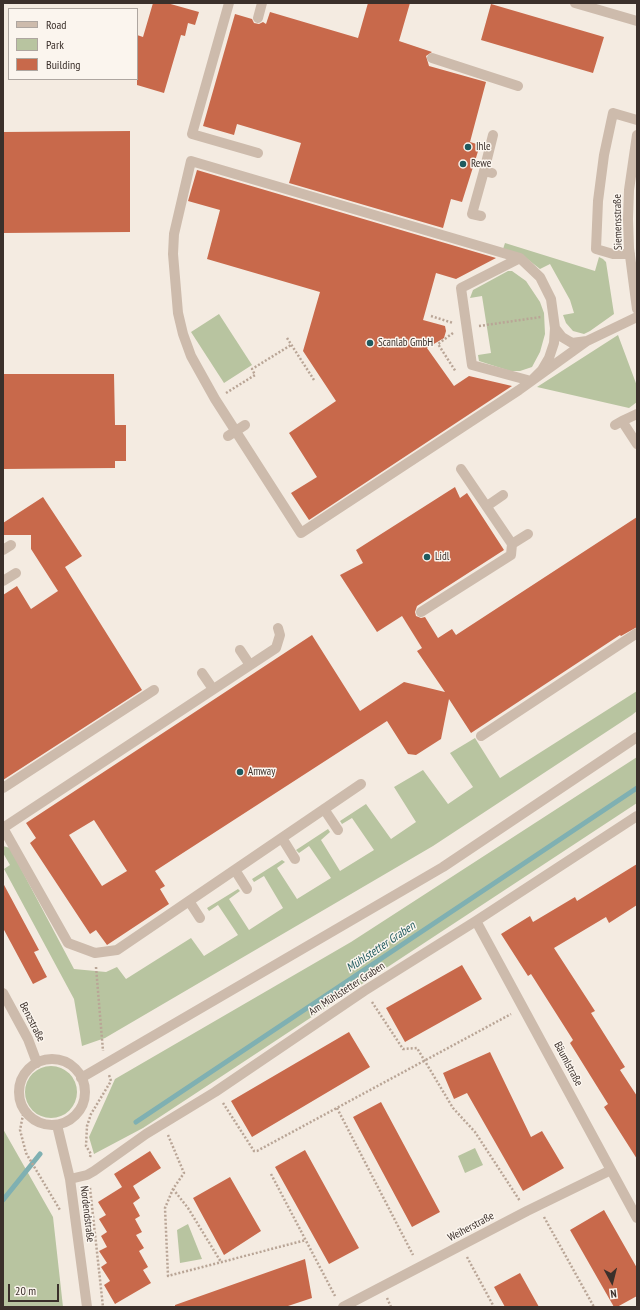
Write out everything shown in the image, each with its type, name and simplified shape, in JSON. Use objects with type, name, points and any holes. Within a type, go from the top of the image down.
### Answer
[{"type":"street","points":[[229,3],[192,134],[258,153]]},
{"type":"street","points":[[258,18],[262,3]]},
{"type":"street","points":[[575,3],[637,21]]},
{"type":"street","points":[[432,58],[518,86]]},
{"type":"street","points":[[632,250],[613,254],[596,249],[598,201],[604,155],[613,113],[637,120]]},
{"type":"street","points":[[481,216],[472,214],[488,172],[493,135]]},
{"type":"street","name":"Siemensstraße","points":[[637,135],[629,190],[637,309]]},
{"type":"street","points":[[531,381],[549,358],[554,343],[556,328],[551,299],[540,277],[520,258],[191,161],[174,234],[173,254],[175,293],[178,313],[187,346],[232,433],[302,533],[531,381],[587,341],[637,317]]},
{"type":"street","points":[[520,258],[461,288],[472,365],[531,381]]},
{"type":"street","points":[[556,328],[562,337],[572,343],[587,341]]},
{"type":"street","points":[[637,414],[618,423],[637,444]]},
{"type":"street","points":[[232,433],[245,425]]},
{"type":"street","points":[[421,612],[511,555],[512,544],[461,469]]},
{"type":"street","points":[[487,506],[503,496]]},
{"type":"street","points":[[512,544],[528,534]]},
{"type":"street","points":[[3,581],[16,573]]},
{"type":"street","points":[[278,628],[280,635],[276,648],[3,828],[68,944],[95,953],[117,950],[361,784]]},
{"type":"street","points":[[481,736],[637,633]]},
{"type":"street","points":[[240,650],[250,664]]},
{"type":"street","points":[[202,673],[213,689]]},
{"type":"street","points":[[3,788],[154,690]]},
{"type":"street","points":[[82,1078],[443,867],[637,737]]},
{"type":"street","points":[[324,809],[338,830]]},
{"type":"street","name":"Am Mühlstetter Graben","points":[[70,1179],[87,1175],[163,1124],[215,1092],[364,991],[476,921],[637,816]]},
{"type":"street","points":[[282,838],[295,859]]},
{"type":"street","points":[[235,870],[247,889]]},
{"type":"street","points":[[189,900],[200,918]]},
{"type":"street","name":"Bäumlstraße","points":[[476,921],[524,1007],[637,1218]]},
{"type":"street","name":"Benzstraße","points":[[3,993],[28,1039],[37,1063]]},
{"type":"street","points":[[50,1060],[62,1062],[70,1065],[82,1078],[84,1095],[79,1111],[66,1122],[57,1125],[42,1124],[32,1118],[24,1110],[19,1095],[21,1080],[25,1073],[37,1063],[50,1060]]},
{"type":"street","name":"Nordendstraße","points":[[57,1125],[70,1179],[87,1307]]},
{"type":"street","name":"Weiherstraße","points":[[340,1304],[419,1268],[527,1211],[612,1170]]},
{"type":"path","points":[[431,316],[452,323],[453,335],[438,344],[456,372]]},
{"type":"path","points":[[467,327],[554,316]]},
{"type":"path","points":[[287,338],[314,380]]},
{"type":"path","points":[[215,399],[255,374],[252,369],[291,345]]},
{"type":"path","points":[[95,953],[102,1049]]},
{"type":"path","points":[[364,991],[403,1049],[417,1048],[453,1108],[474,1132],[527,1211]]},
{"type":"path","points":[[215,1092],[254,1151],[257,1151],[524,1007]]},
{"type":"path","points":[[103,1307],[87,1175],[91,1154],[86,1146],[87,1126],[91,1114],[111,1081]]},
{"type":"path","points":[[337,1108],[419,1268]]},
{"type":"path","points":[[24,1110],[20,1130],[26,1153],[37,1169],[62,1215]]},
{"type":"path","points":[[163,1124],[184,1173],[173,1189],[165,1208],[168,1276],[306,1240]]},
{"type":"path","points":[[271,1174],[340,1304]]},
{"type":"path","points":[[173,1189],[188,1208],[221,1262]]},
{"type":"path","points":[[538,1206],[594,1307]]},
{"type":"path","points":[[461,1246],[494,1307]]},
{"type":"green space","points":[[505,243],[595,271],[599,257],[603,259],[606,262],[614,314],[584,334],[573,331],[566,323],[563,315],[574,313],[570,300],[550,264],[540,269],[526,258],[503,249]]},
{"type":"green space","points":[[508,271],[512,271],[526,281],[540,302],[544,313],[545,334],[540,352],[532,367],[520,371],[510,371],[479,361],[478,355],[491,353],[482,296],[470,298],[473,290]]},
{"type":"green space","points":[[219,314],[252,365],[224,383],[191,332]]},
{"type":"green space","points":[[618,335],[637,386],[637,402],[629,408],[537,387]]},
{"type":"green space","points":[[637,691],[637,711],[632,715],[433,846],[105,1038],[82,1046],[74,999],[4,869],[10,865],[3,853],[3,846],[10,848],[74,969],[106,972],[117,967],[126,979],[191,938],[204,956],[238,935],[218,905],[209,911],[207,908],[238,889],[240,891],[229,899],[249,930],[283,908],[264,876],[254,882],[252,879],[282,860],[285,862],[277,868],[297,899],[331,878],[309,846],[299,853],[296,850],[328,829],[330,832],[321,840],[340,871],[374,850],[352,818],[342,824],[340,821],[366,804],[391,839],[416,822],[394,787],[423,770],[448,804],[473,787],[450,753],[475,738],[500,778]]},
{"type":"green space","points":[[637,757],[637,803],[143,1128],[94,1154],[89,1137],[115,1079],[351,942]]},
{"type":"green space","points":[[51,1066],[65,1070],[73,1078],[77,1092],[73,1106],[65,1114],[51,1118],[37,1114],[29,1106],[25,1092],[29,1078],[37,1070]]},
{"type":"green space","points":[[3,1129],[53,1217],[63,1307],[3,1307]]},
{"type":"green space","points":[[475,1148],[483,1165],[465,1173],[458,1156]]},
{"type":"green space","points":[[188,1224],[202,1259],[180,1263],[177,1230]]},
{"type":"building","points":[[153,3],[167,3],[199,12],[195,25],[188,23],[185,36],[181,35],[164,93],[137,85],[138,35],[143,37]]},
{"type":"building","points":[[368,3],[410,3],[399,41],[432,52],[426,56],[429,66],[486,82],[470,142],[480,145],[462,202],[451,199],[443,228],[289,183],[301,143],[237,124],[234,135],[203,126],[235,14],[252,19],[254,23],[259,24],[263,22],[266,24],[270,12],[358,38]]},
{"type":"building","points":[[491,4],[604,37],[593,73],[481,40]]},
{"type":"building","points":[[130,131],[130,232],[3,233],[3,132]]},
{"type":"building","name":"Scanlab GmbH","points":[[197,170],[496,258],[456,279],[436,273],[423,320],[445,326],[446,331],[444,338],[427,348],[454,386],[469,376],[512,386],[309,520],[291,493],[317,477],[289,433],[336,401],[303,351],[320,292],[207,259],[220,210],[188,201]]},
{"type":"building","points":[[3,374],[114,374],[115,425],[126,425],[126,461],[115,461],[115,468],[3,469]]},
{"type":"building","points":[[455,487],[460,498],[467,493],[504,550],[417,606],[415,612],[416,616],[421,618],[425,617],[438,638],[452,629],[456,635],[637,517],[637,627],[621,636],[620,635],[471,733],[449,699],[441,739],[416,755],[408,754],[387,721],[155,871],[165,886],[160,889],[169,904],[107,945],[96,930],[90,934],[30,843],[36,838],[26,823],[312,635],[360,711],[404,682],[445,692],[417,651],[422,648],[402,616],[377,632],[340,575],[363,563],[356,550]],"holes":[[[94,820],[127,871],[102,886],[69,835]]]},
{"type":"building","points":[[43,497],[82,556],[65,567],[142,690],[3,780],[3,595],[17,586],[31,609],[58,591],[31,549],[31,535],[3,535],[3,523]]},
{"type":"building","points":[[637,864],[637,905],[609,923],[606,917],[554,948],[595,1011],[591,1013],[625,1067],[620,1070],[637,1096],[637,1159],[604,1107],[608,1104],[570,1043],[573,1040],[531,974],[528,976],[501,934],[530,916],[533,922],[575,897],[577,901]]},
{"type":"building","points":[[3,883],[39,950],[34,952],[47,977],[33,984],[3,928]]},
{"type":"building","points":[[462,965],[482,999],[405,1042],[386,1008]]},
{"type":"building","points":[[349,1032],[370,1067],[252,1137],[231,1101]]},
{"type":"building","points":[[490,1052],[531,1137],[542,1131],[564,1168],[523,1191],[467,1093],[454,1099],[443,1073]]},
{"type":"building","points":[[381,1102],[440,1212],[412,1227],[353,1117]]},
{"type":"building","points":[[305,1150],[359,1248],[329,1264],[275,1167]]},
{"type":"building","points":[[150,1151],[161,1168],[133,1186],[140,1198],[133,1203],[140,1216],[135,1219],[142,1232],[136,1235],[144,1248],[139,1251],[148,1267],[143,1270],[151,1283],[115,1304],[104,1285],[110,1281],[101,1267],[107,1263],[99,1251],[107,1247],[101,1236],[107,1232],[99,1219],[106,1215],[98,1202],[122,1187],[114,1174]]},
{"type":"building","points":[[230,1177],[261,1231],[224,1255],[193,1198]]},
{"type":"building","points":[[604,1210],[637,1268],[637,1296],[617,1307],[614,1307],[570,1230]]},
{"type":"building","points":[[305,1259],[312,1298],[285,1307],[175,1307],[175,1305]]},
{"type":"building","points":[[520,1273],[539,1307],[505,1307],[494,1287]]},
{"type":"waterway","name":"Mühlstetter Graben","points":[[136,1122],[637,788]]},
{"type":"waterway","name":"Mühlstetter Graben","points":[[3,1200],[40,1154]]},
{"type":"place","name":"Ihle","points":[[468,147]]},
{"type":"place","name":"Rewe","points":[[463,164]]},
{"type":"place","name":"Scanlab GmbH","points":[[370,343]]},
{"type":"place","name":"Lidl","points":[[427,557]]},
{"type":"place","name":"Amway","points":[[240,772]]}]
